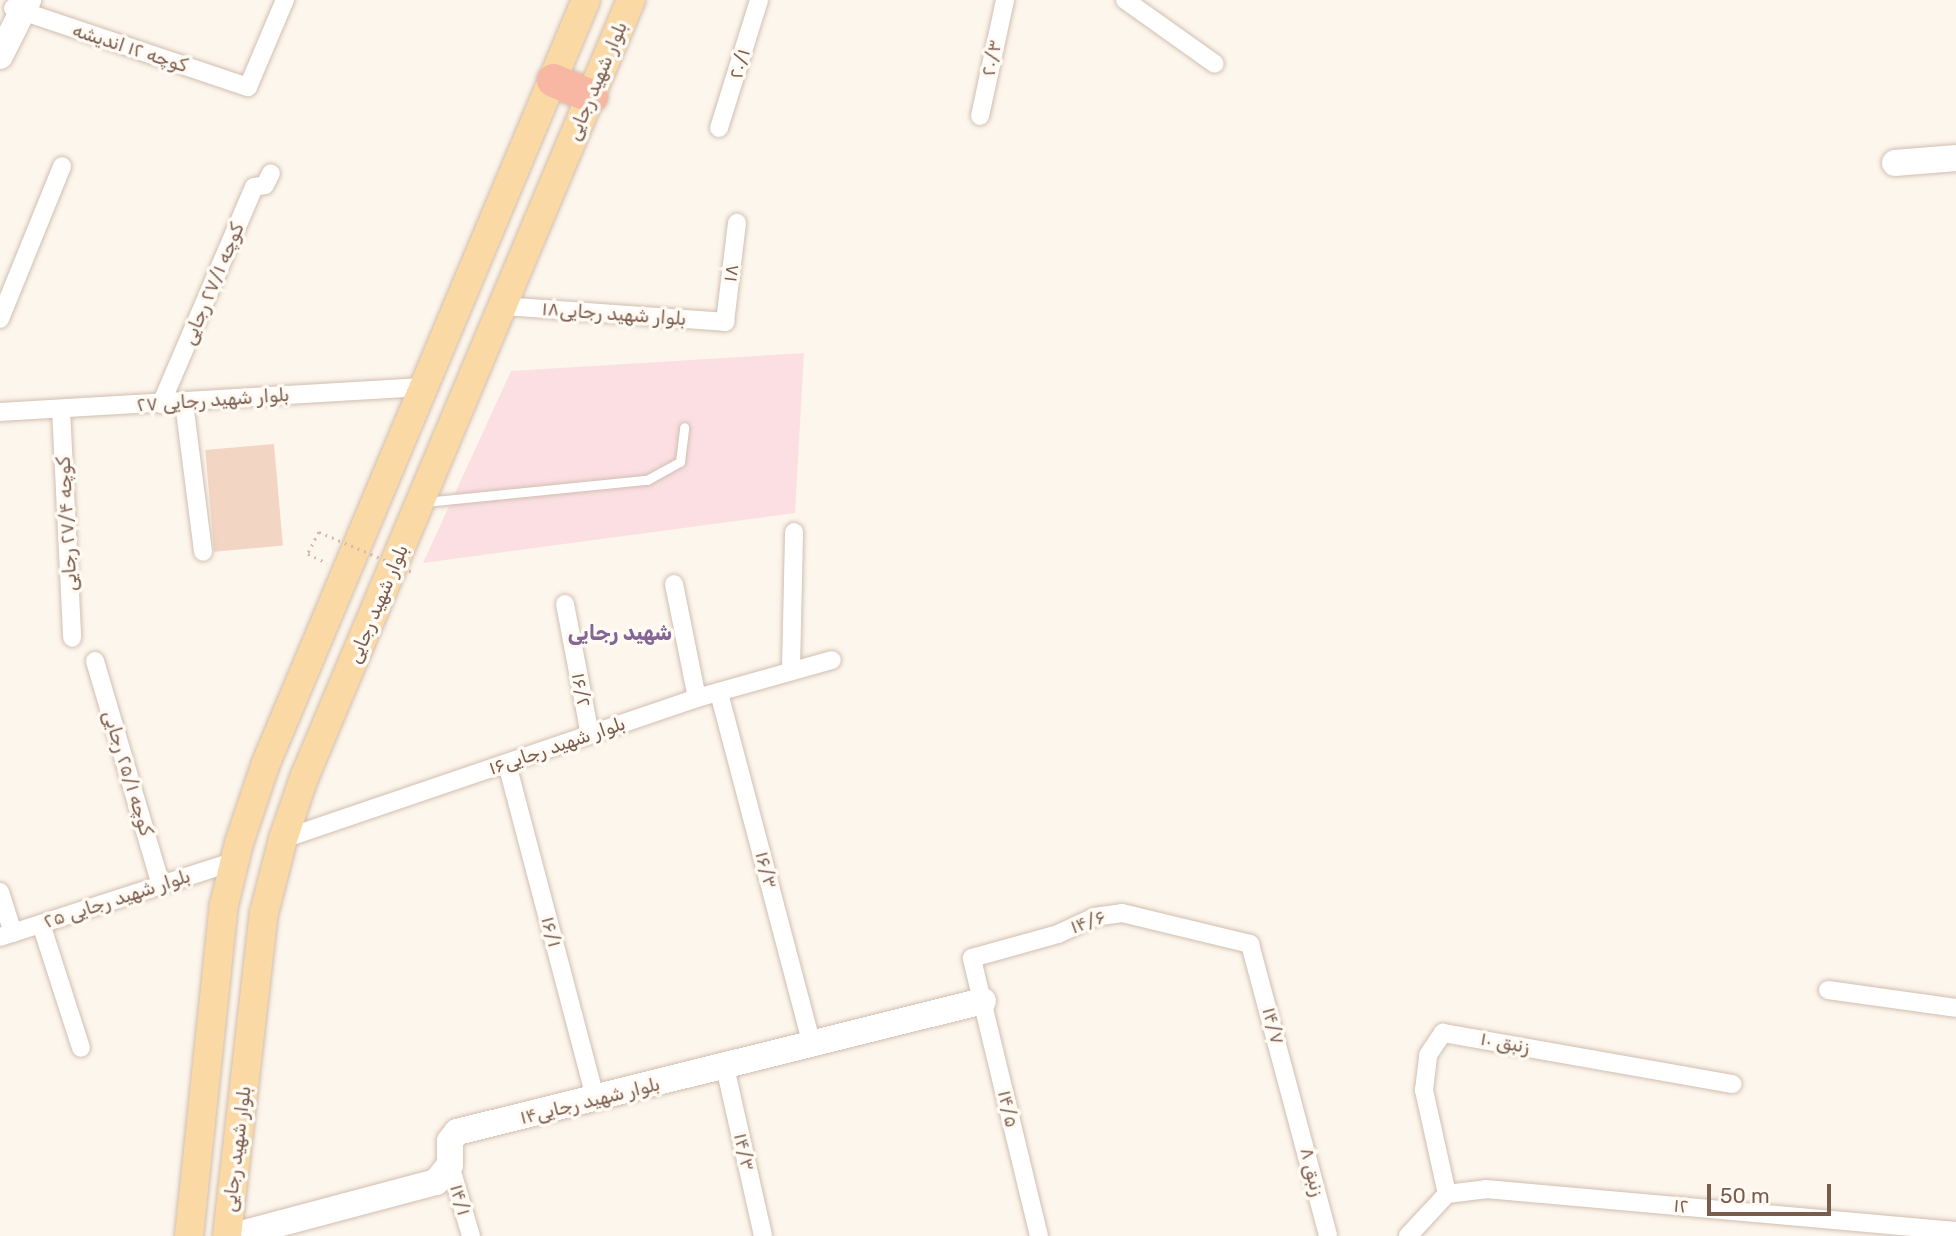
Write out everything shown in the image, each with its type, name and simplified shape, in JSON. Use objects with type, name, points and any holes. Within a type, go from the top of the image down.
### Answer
[{"type":"highway","points":[[553,80],[591,96]]},
{"type":"main road","name":"بلوار شهید رجایی","points":[[189,1236],[224,905],[266,763],[426,387],[586,0]]},
{"type":"main road","name":"بلوار شهید رجایی","points":[[227,1236],[264,913],[283,839],[631,0]]},
{"type":"street","name":"کوچه ۱۲ اندیشه","points":[[16,8],[248,87],[285,0]]},
{"type":"street","name":"۲۰/۱","points":[[719,128],[759,0]]},
{"type":"street","name":"۲۰/۳","points":[[979,116],[1005,0]]},
{"type":"street","points":[[1125,0],[1215,64]]},
{"type":"street","points":[[0,56],[16,8]]},
{"type":"street","points":[[1895,163],[1956,158]]},
{"type":"street","points":[[0,319],[62,166]]},
{"type":"street","name":"کوچه ۲۷/۱ رجایی","points":[[161,404],[254,187],[265,185],[271,173]]},
{"type":"street","name":"۱۸","points":[[724,323],[737,223]]},
{"type":"street","name":"بلوار شهید رجایی۱۸","points":[[503,306],[724,323]]},
{"type":"street","name":"۲۷ بلوار شهید رجایی","points":[[0,412],[426,387]]},
{"type":"street","points":[[184,402],[203,552]]},
{"type":"street","name":"کوچه ۲۷/۴ رجایی","points":[[61,409],[72,638]]},
{"type":"street","points":[[790,668],[794,532]]},
{"type":"street","points":[[674,584],[697,698]]},
{"type":"street","name":"۱۶/۲","points":[[565,604],[590,735]]},
{"type":"street","name":"بلوار شهید رجایی۱۶","points":[[283,839],[697,698],[719,694],[790,668],[832,660]]},
{"type":"street","name":"کوچه ۲۵/۱ رجایی","points":[[95,662],[161,885]]},
{"type":"street","name":"۱۶/۳","points":[[719,694],[812,1046]]},
{"type":"street","name":"۱۶/۱","points":[[507,764],[596,1101]]},
{"type":"street","name":"۲۵ بلوار شهید رجایی","points":[[6,935],[235,861]]},
{"type":"street","points":[[0,892],[6,935]]},
{"type":"street","name":"۱۴/۶","points":[[983,1001],[971,964],[976,954],[1058,934],[1109,913],[1196,928],[1250,944]]},
{"type":"street","points":[[41,923],[81,1048]]},
{"type":"street","name":"۱۴/۷","points":[[1250,944],[1296,1108]]},
{"type":"street","points":[[1828,990],[1956,1008]]},
{"type":"street","name":"بلوار شهید رجایی۱۴","points":[[450,1165],[450,1141],[457,1132],[596,1101],[983,1001]]},
{"type":"street","name":"۱۴/۵","points":[[983,1001],[1039,1236]]},
{"type":"street","name":"زنبق ۱۰","points":[[1447,1194],[1424,1090],[1428,1055],[1443,1033],[1734,1084]]},
{"type":"street","name":"۱۴/۳","points":[[725,1067],[763,1236]]},
{"type":"street","name":"زنبق ۸","points":[[1296,1108],[1328,1236]]},
{"type":"street","points":[[233,1236],[429,1184],[450,1165]]},
{"type":"street","name":"۱۴/۱","points":[[450,1165],[471,1236]]},
{"type":"street","name":"۱۲","points":[[1447,1194],[1486,1188],[1956,1231]]},
{"type":"street","points":[[1408,1236],[1447,1194]]},
{"type":"lane","points":[[421,502],[647,480],[680,462],[684,427]]},
{"type":"path","points":[[308,554],[319,532],[413,572]]},
{"type":"shaded area","points":[[804,353],[795,513],[423,563],[511,371]]},
{"type":"building","points":[[274,444],[283,546],[214,552],[205,450]]},
{"type":"district","name":"شهید رجایی","points":[[620,633]]}]
